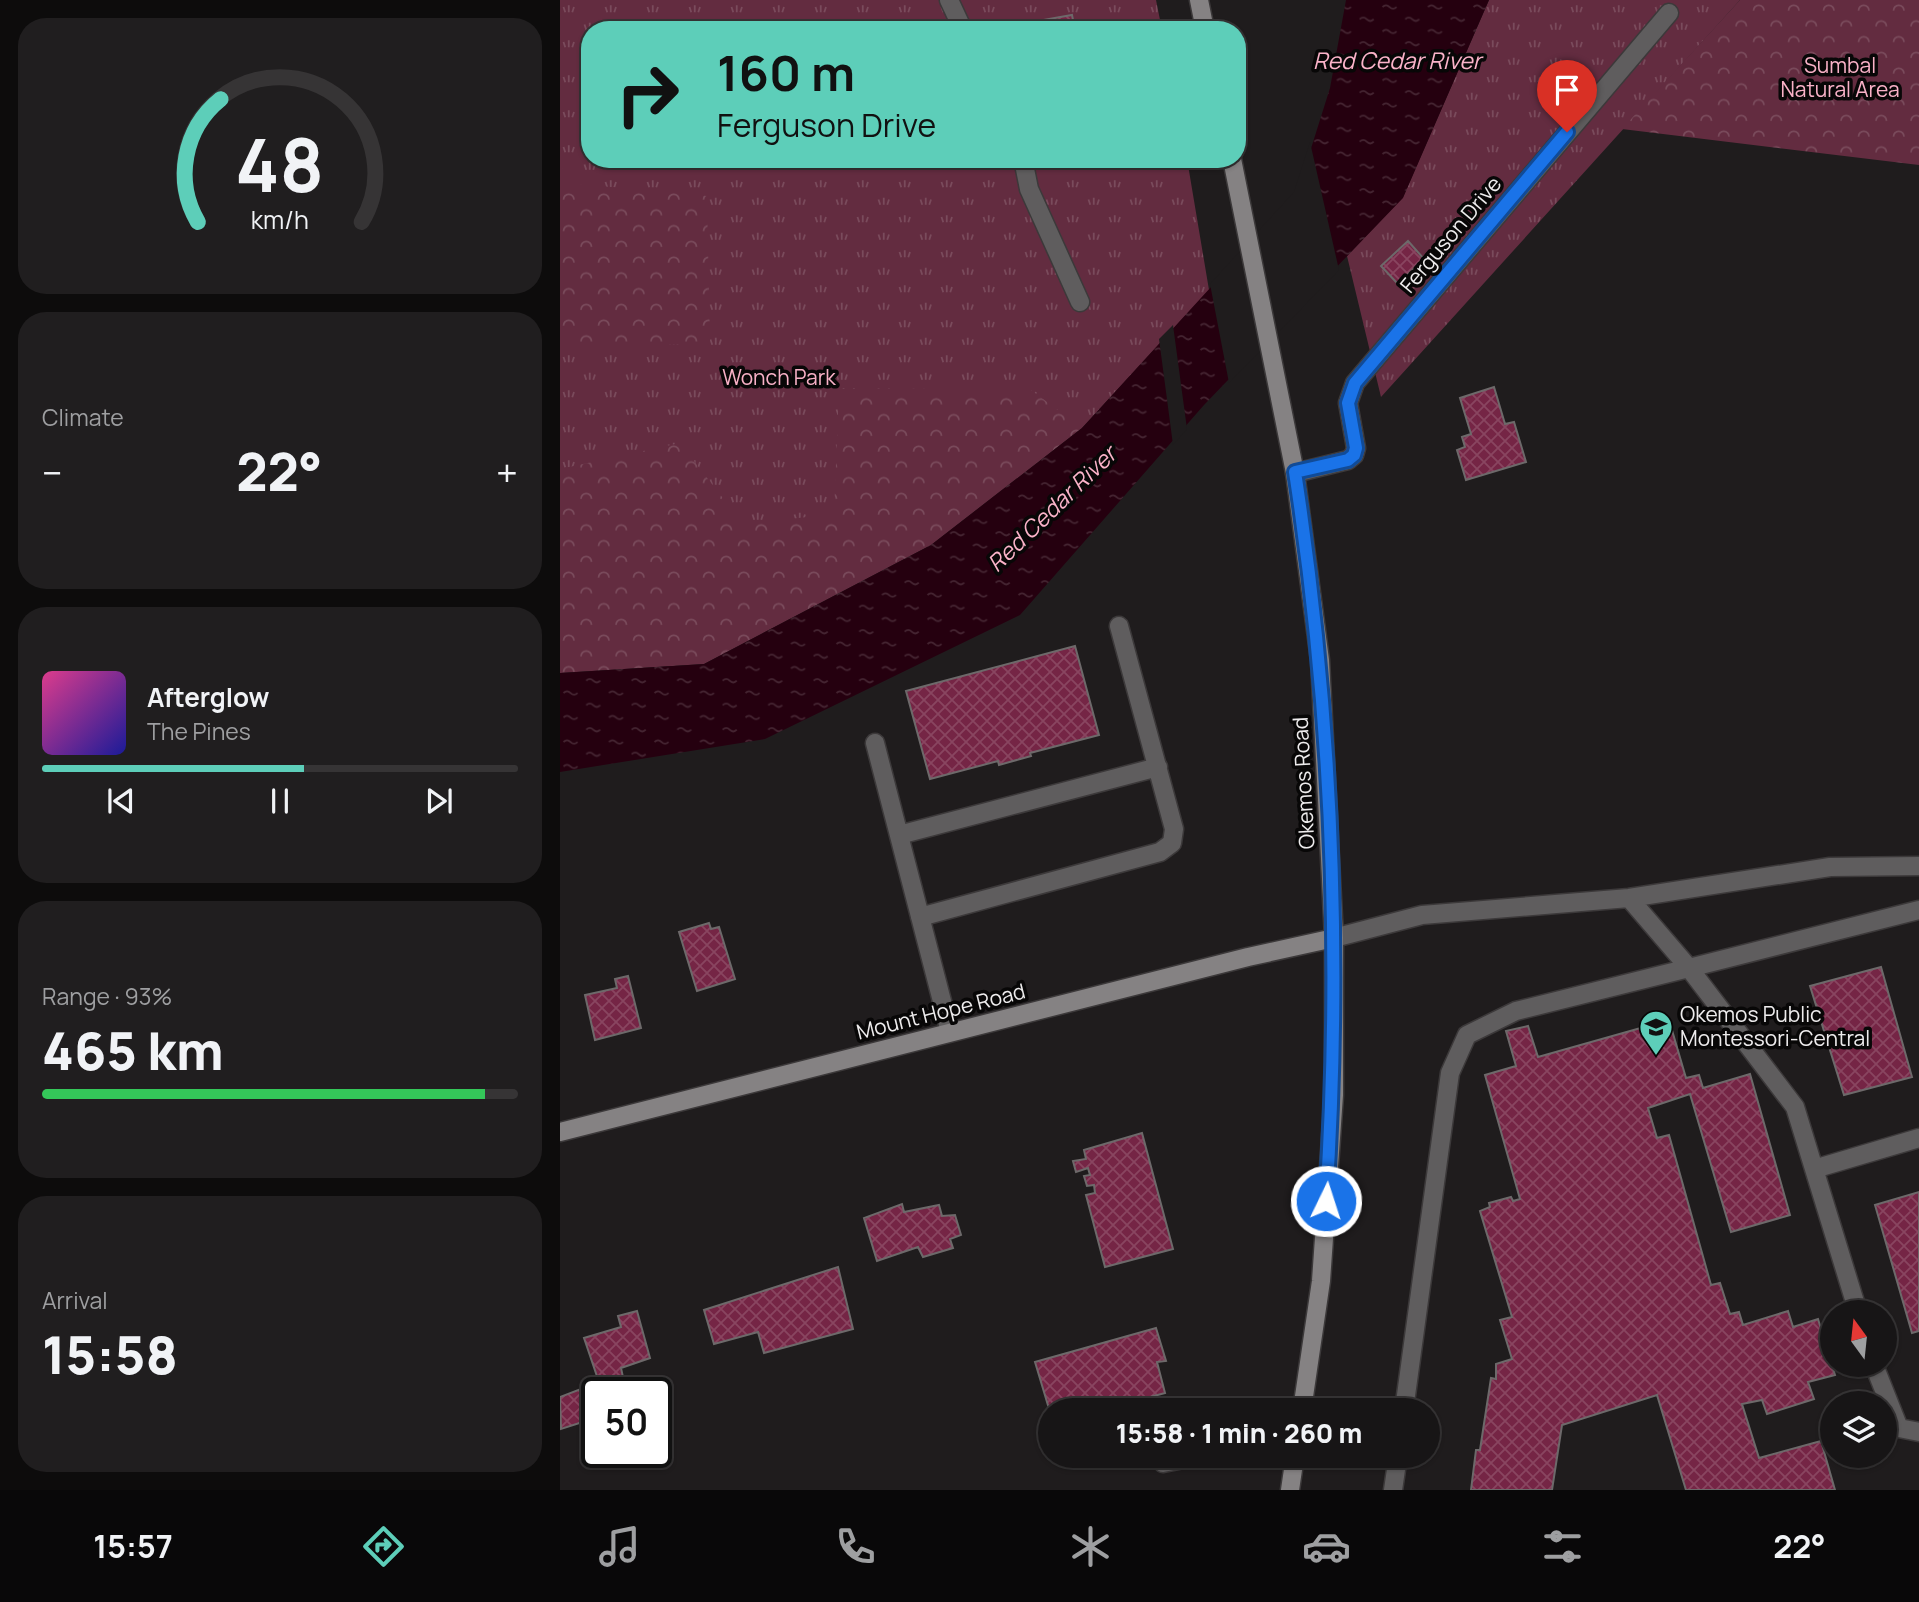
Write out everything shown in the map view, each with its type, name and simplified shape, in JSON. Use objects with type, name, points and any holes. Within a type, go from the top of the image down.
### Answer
[{"type":"main road","points":[[1199,0],[1203,21]]},
{"type":"main road","name":"Okemos Road","points":[[1233,168],[1295,472],[1320,660],[1335,938],[1334,1095],[1321,1281],[1304,1398]]},
{"type":"main road","name":"Mount Hope Road","points":[[560,1132],[950,1032],[1335,938]]},
{"type":"main road","points":[[1290,1490],[1293,1468]]},
{"type":"lane","points":[[950,0],[959,21]]},
{"type":"lane","name":"Ferguson Drive","points":[[1295,472],[1348,460],[1354,455],[1356,448],[1348,403],[1355,383],[1669,13]]},
{"type":"lane","points":[[1025,168],[1032,197],[1080,302]]},
{"type":"lane","points":[[920,917],[1167,849],[1174,836],[1174,829],[1119,626]]},
{"type":"lane","points":[[875,743],[950,1032]]},
{"type":"lane","points":[[899,835],[1158,767]]},
{"type":"lane","points":[[1335,938],[1422,915],[1629,898],[1830,867],[1919,866]]},
{"type":"lane","points":[[1629,898],[1689,968],[1794,1107],[1854,1300]]},
{"type":"lane","points":[[1406,1398],[1450,1073],[1467,1035],[1516,1011],[1919,910]]},
{"type":"lane","points":[[1814,1169],[1919,1138]]},
{"type":"lane","points":[[1879,1377],[1899,1428],[1919,1432]]},
{"type":"lane","points":[[1393,1490],[1396,1468]]},
{"type":"green space","name":"Wonch Park","points":[[560,0],[1156,0],[1160,21],[581,21],[581,168],[1189,168],[1209,290],[1082,428],[560,673]]},
{"type":"green space","points":[[1489,0],[1740,0],[1381,397],[1347,256],[1403,197]]},
{"type":"green space","name":"Sumbal Natural Area","points":[[1740,0],[1919,0],[1919,165],[1622,129]]},
{"type":"green space","points":[[560,166],[579,184],[707,196],[710,344],[560,347]]},
{"type":"green space","points":[[839,388],[1031,390],[1082,428],[931,545],[704,664],[560,673],[560,469],[680,443],[743,524],[834,514]]},
{"type":"water","name":"Red Cedar River","points":[[1346,0],[1489,0],[1403,198],[1204,405],[1020,615],[765,739],[560,772],[560,673],[704,664],[931,545],[1082,428],[1297,193],[1330,88]]},
{"type":"pier","points":[[1310,142],[1339,270],[1229,383],[1210,284],[1294,192]]},
{"type":"pier","points":[[1173,325],[1187,429],[1173,445],[1159,339]]},
{"type":"building","points":[[1072,15],[1073,21],[1043,21]]},
{"type":"building","points":[[1408,241],[1424,259],[1398,284],[1381,266]]},
{"type":"building","points":[[1494,387],[1505,424],[1514,422],[1526,462],[1466,480],[1457,450],[1465,447],[1462,437],[1471,434],[1460,398]]},
{"type":"building","points":[[1075,646],[1099,735],[1030,753],[1031,756],[999,765],[998,761],[930,779],[906,691]]},
{"type":"building","points":[[709,923],[711,929],[719,927],[735,979],[697,991],[679,932]]},
{"type":"building","points":[[1881,967],[1912,1077],[1844,1095],[1810,986]]},
{"type":"building","points":[[628,976],[641,1028],[595,1040],[585,995],[617,988],[615,979]]},
{"type":"building","points":[[1669,1020],[1686,1078],[1699,1075],[1703,1088],[1750,1074],[1790,1215],[1731,1232],[1690,1094],[1648,1108],[1657,1138],[1669,1135],[1711,1285],[1720,1283],[1730,1314],[1739,1312],[1743,1325],[1788,1311],[1793,1327],[1818,1319],[1820,1377],[1827,1377],[1808,1382],[1814,1399],[1767,1414],[1762,1400],[1742,1404],[1759,1458],[1820,1441],[1820,1468],[1829,1468],[1835,1490],[1686,1490],[1657,1395],[1562,1425],[1552,1490],[1471,1490],[1476,1450],[1480,1450],[1491,1378],[1496,1379],[1496,1364],[1512,1359],[1500,1320],[1512,1317],[1480,1211],[1490,1207],[1489,1203],[1511,1197],[1513,1201],[1520,1199],[1485,1075],[1516,1066],[1506,1031],[1528,1026],[1538,1057]]},
{"type":"building","points":[[1142,1133],[1173,1249],[1105,1267],[1086,1195],[1095,1193],[1094,1185],[1087,1186],[1084,1176],[1090,1175],[1088,1168],[1076,1172],[1073,1161],[1086,1159],[1084,1150]]},
{"type":"building","points":[[1919,1192],[1919,1331],[1912,1333],[1875,1205]]},
{"type":"building","points":[[902,1204],[904,1212],[939,1205],[942,1216],[955,1215],[961,1235],[950,1239],[953,1248],[923,1257],[918,1247],[877,1261],[864,1218]]},
{"type":"building","points":[[838,1267],[853,1329],[764,1353],[758,1332],[714,1344],[704,1310]]},
{"type":"building","points":[[637,1311],[650,1358],[621,1368],[623,1377],[597,1377],[584,1338],[621,1327],[618,1316]]},
{"type":"building","points":[[1156,1328],[1166,1361],[1157,1362],[1165,1393],[1146,1398],[1046,1398],[1035,1362]]},
{"type":"building","points":[[581,1389],[581,1423],[561,1429],[560,1397]]},
{"type":"place","name":"Okemos Public Montessori-Central","points":[[1656,1057]]},
{"type":"route","points":[[1326,1201],[1334,1095],[1335,938],[1320,660],[1295,472],[1352,458],[1356,448],[1348,403],[1355,383],[1567,132]]}]
